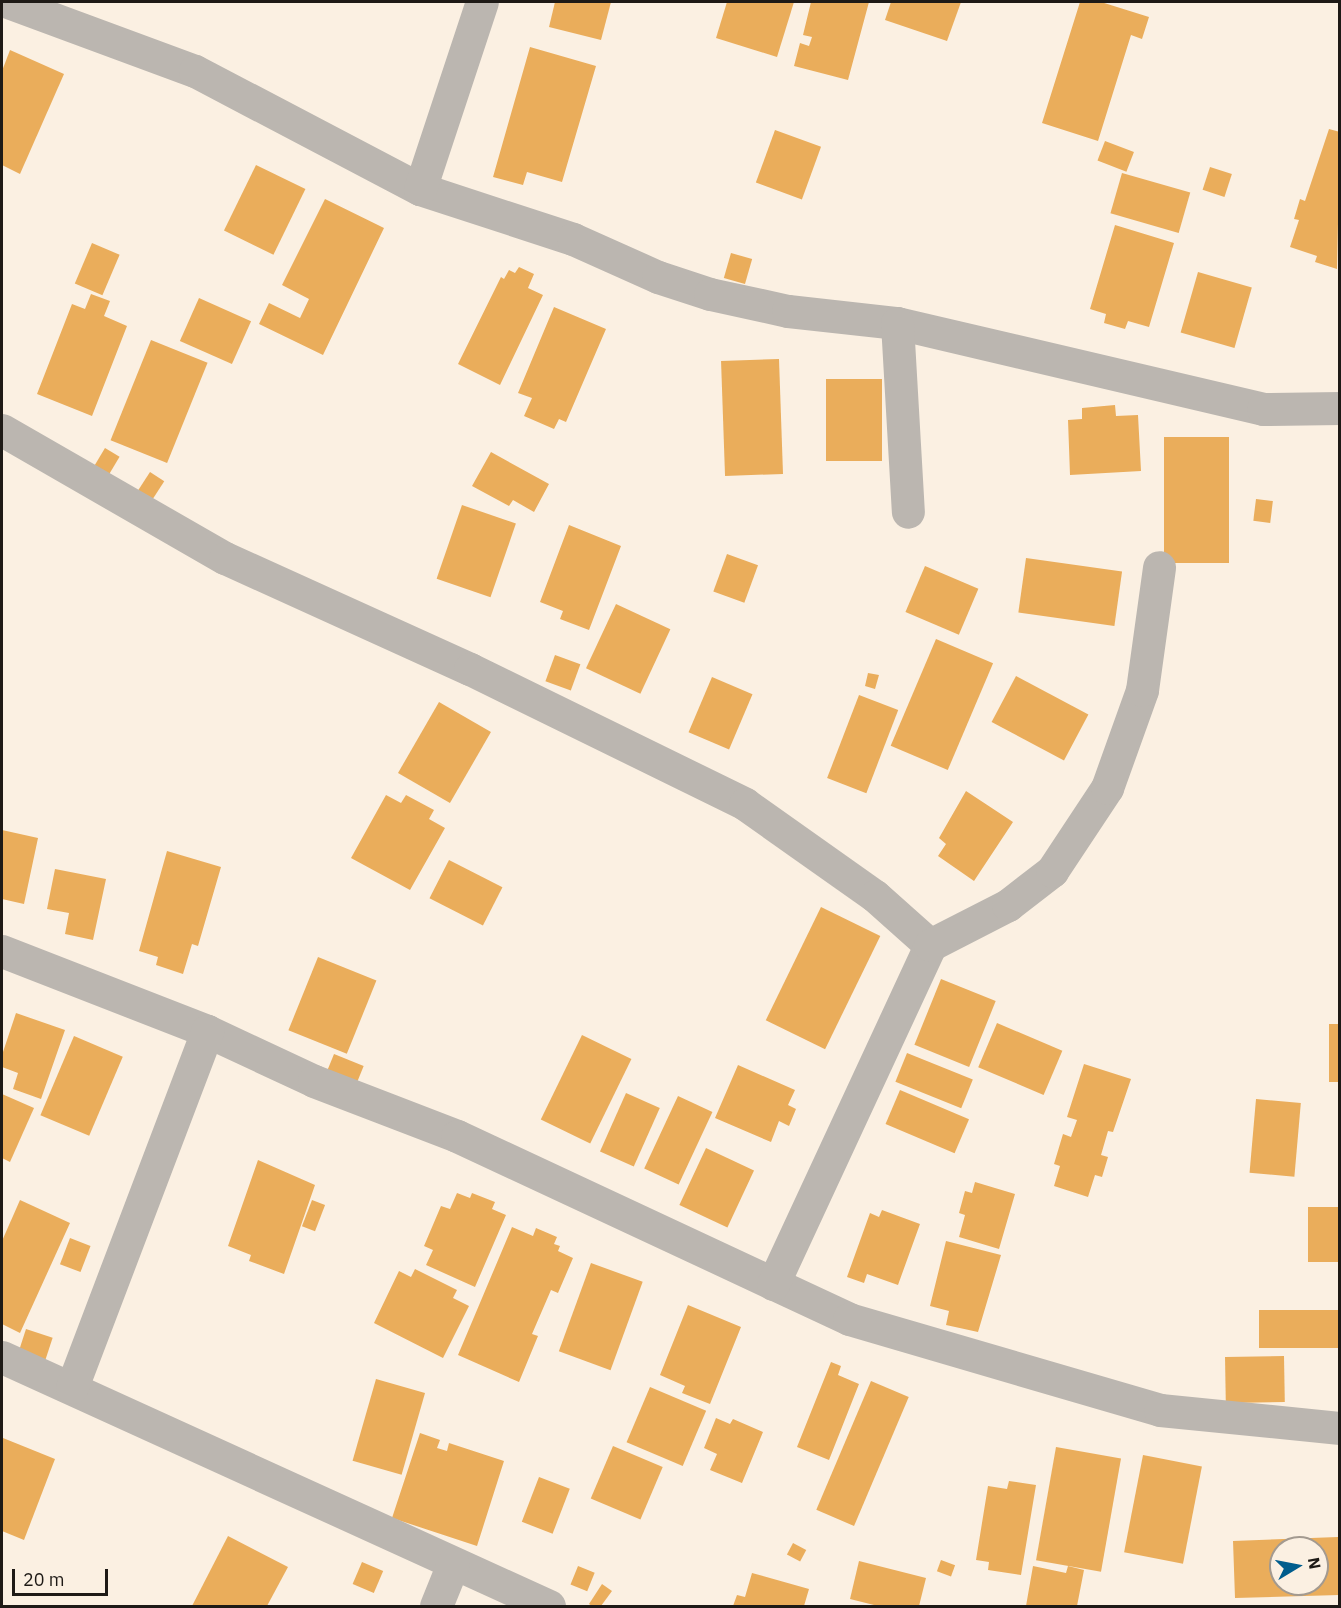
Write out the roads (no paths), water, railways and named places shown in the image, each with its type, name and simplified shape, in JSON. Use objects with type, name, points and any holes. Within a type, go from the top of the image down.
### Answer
[{"type":"street","points":[[8,2],[68,13],[195,71],[420,189],[573,239],[658,277],[710,294],[788,311],[897,323],[1263,409],[1340,408]]},
{"type":"street","points":[[420,189],[482,2]]},
{"type":"street","points":[[897,323],[908,512]]},
{"type":"street","points":[[2,430],[225,558],[470,669],[746,804],[875,896],[930,945]]},
{"type":"street","points":[[774,1284],[930,945],[1008,905],[1052,871],[1107,788],[1142,690],[1159,567]]},
{"type":"street","points":[[2,951],[207,1031],[314,1081],[457,1136],[849,1318],[1160,1410],[1340,1428]]},
{"type":"street","points":[[72,1387],[207,1031]]},
{"type":"street","points":[[2,1357],[549,1606]]},
{"type":"street","points":[[436,1606],[453,1564]]}]
